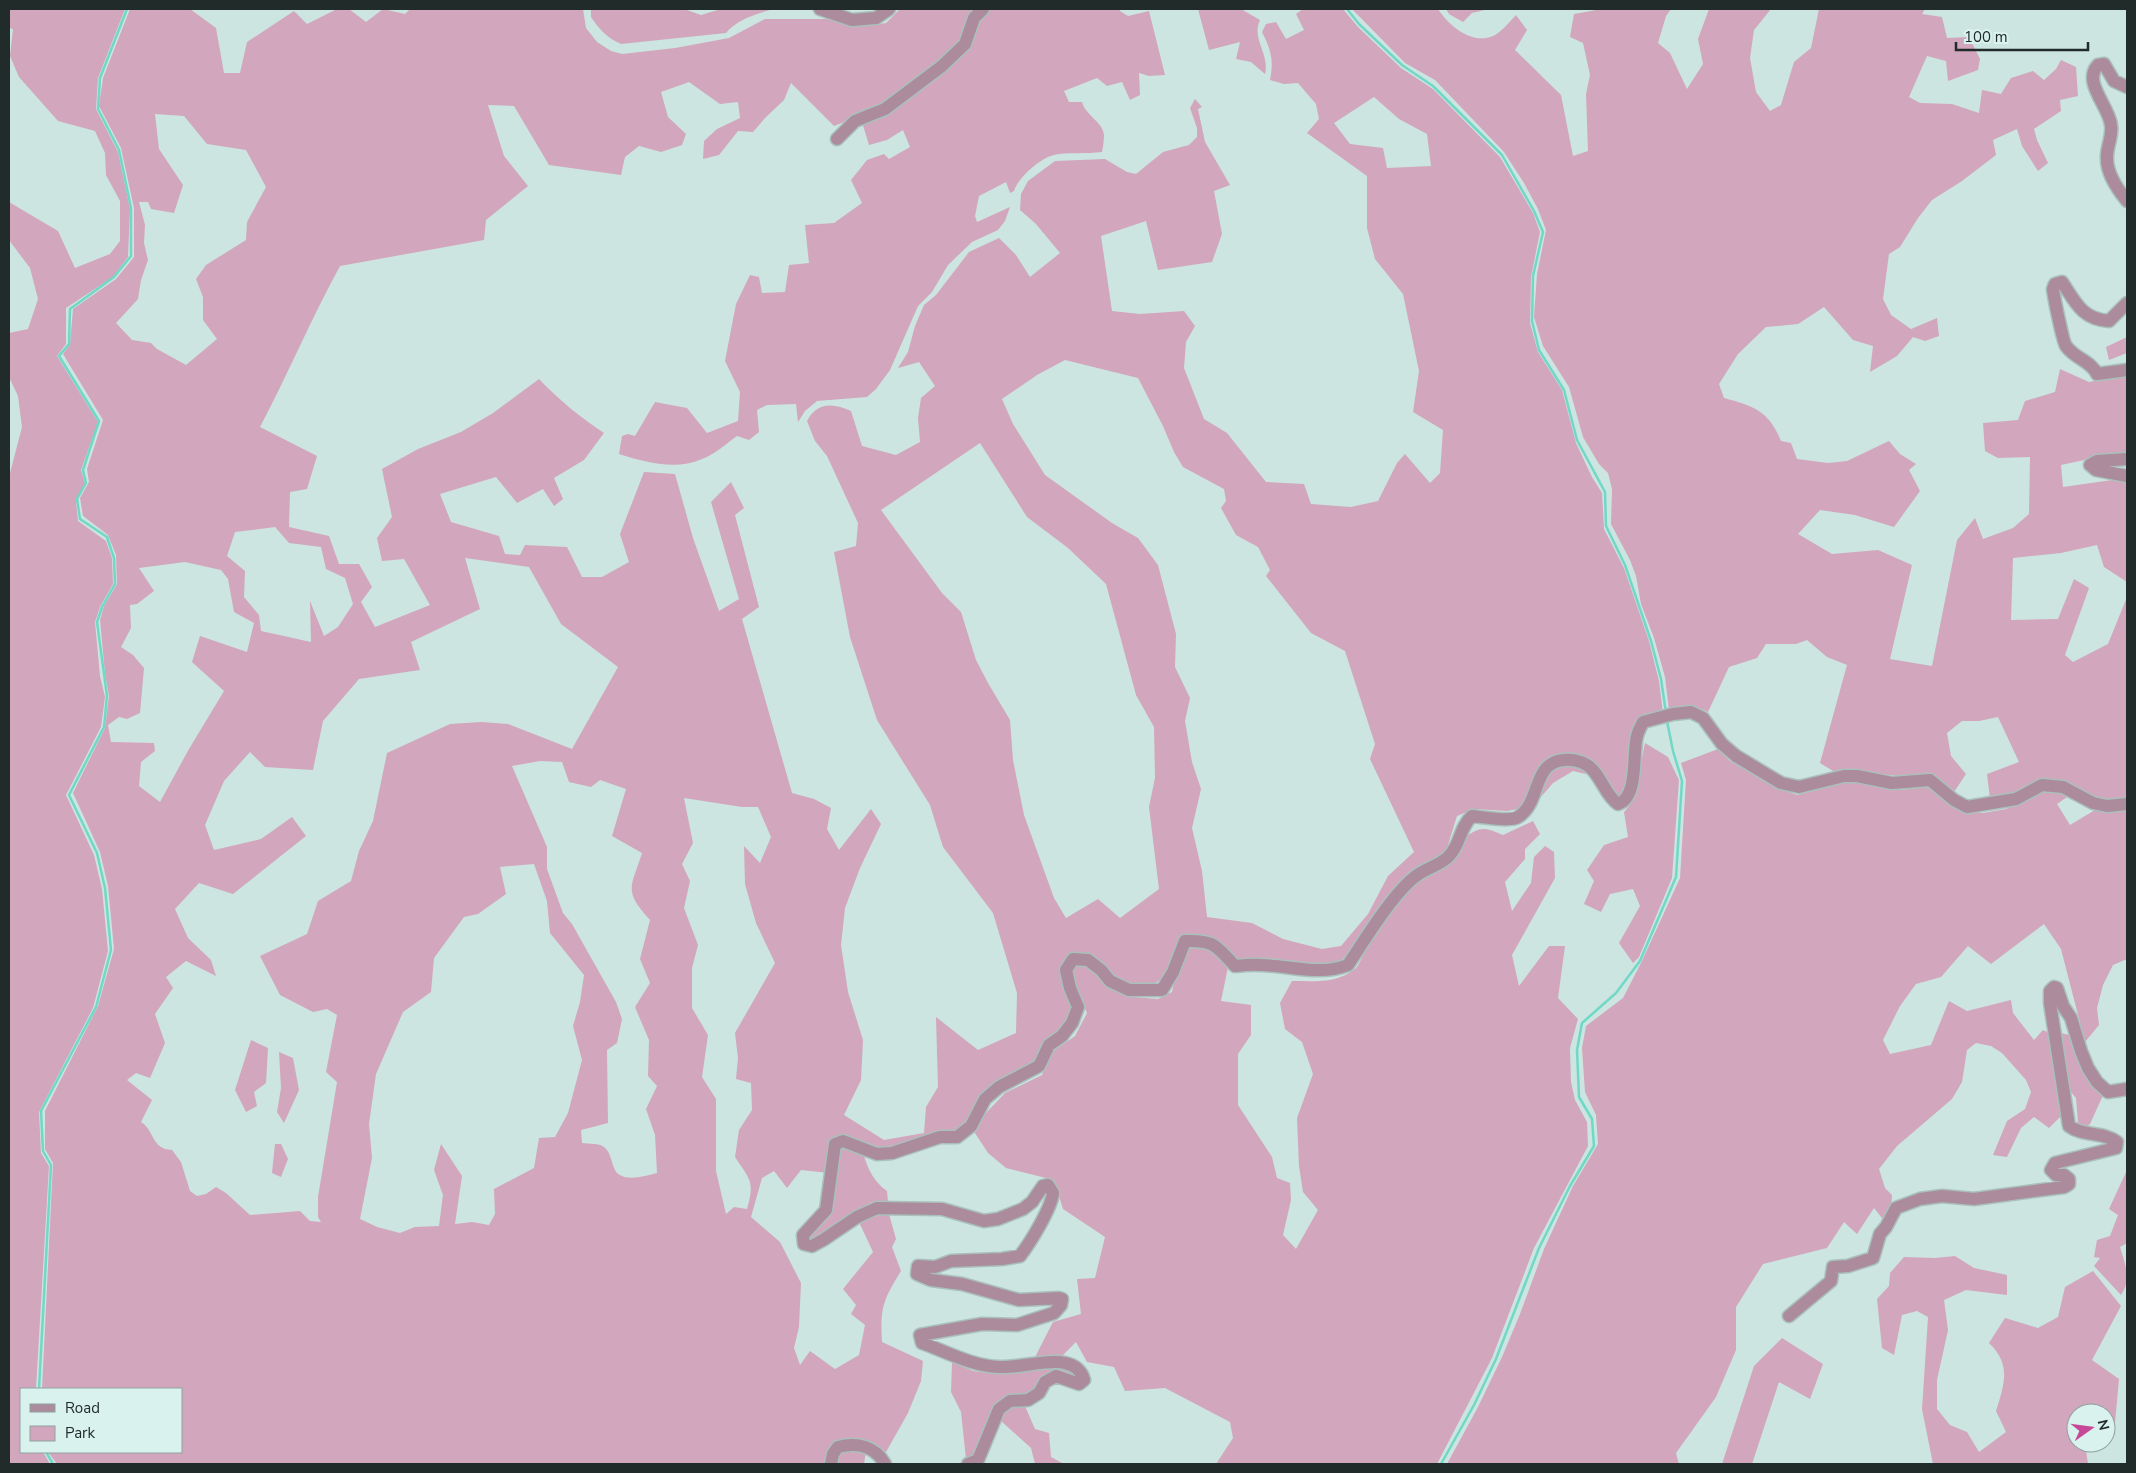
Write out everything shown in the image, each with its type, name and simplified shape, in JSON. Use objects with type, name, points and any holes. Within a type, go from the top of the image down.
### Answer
[{"type":"street","points":[[820,9],[852,20],[876,18],[889,9]]},
{"type":"street","points":[[837,139],[855,121],[885,109],[942,66],[965,44],[974,18],[983,9]]},
{"type":"street","points":[[2127,87],[2114,81],[2104,64],[2098,65],[2094,69],[2093,79],[2096,93],[2109,115],[2112,127],[2106,159],[2111,175],[2127,200]]},
{"type":"street","points":[[2127,303],[2110,321],[2098,320],[2087,314],[2073,302],[2062,282],[2055,284],[2053,289],[2064,345],[2075,356],[2093,366],[2098,374],[2127,370]]},
{"type":"street","points":[[2127,459],[2097,461],[2090,465],[2096,470],[2127,476]]},
{"type":"street","points":[[968,1464],[978,1460],[999,1408],[1010,1401],[1028,1400],[1040,1393],[1045,1382],[1056,1376],[1080,1384],[1084,1380],[1076,1367],[1064,1363],[1007,1367],[977,1364],[922,1343],[920,1335],[932,1332],[951,1331],[982,1324],[1017,1325],[1041,1319],[1054,1313],[1061,1305],[1062,1299],[1020,1300],[962,1284],[931,1280],[917,1274],[918,1266],[935,1267],[951,1261],[1002,1260],[1020,1256],[1049,1208],[1053,1193],[1048,1185],[1044,1186],[1032,1202],[1023,1209],[998,1219],[984,1221],[942,1209],[877,1208],[857,1217],[840,1230],[812,1246],[804,1244],[802,1235],[826,1210],[835,1144],[843,1141],[878,1154],[892,1152],[940,1138],[957,1137],[971,1126],[985,1099],[999,1087],[1039,1066],[1049,1045],[1062,1036],[1072,1023],[1078,1007],[1070,988],[1066,970],[1073,959],[1088,960],[1101,970],[1110,981],[1129,990],[1162,990],[1173,972],[1185,941],[1201,940],[1215,944],[1235,966],[1262,965],[1336,970],[1348,966],[1375,925],[1415,876],[1449,856],[1457,844],[1465,823],[1472,816],[1518,818],[1532,799],[1542,773],[1553,762],[1566,759],[1588,765],[1600,779],[1611,799],[1618,804],[1624,802],[1628,797],[1632,781],[1637,736],[1643,722],[1673,714],[1692,712],[1703,718],[1722,744],[1736,756],[1781,783],[1799,787],[1844,776],[1857,776],[1892,783],[1930,780],[1954,800],[1967,807],[2016,800],[2042,785],[2054,785],[2063,787],[2092,804],[2107,806],[2127,804]]},
{"type":"street","points":[[1789,1316],[1831,1281],[1833,1267],[1848,1266],[1873,1258],[1880,1234],[1896,1208],[1920,1198],[1942,1196],[1974,1199],[2064,1187],[2070,1184],[2069,1179],[2056,1175],[2051,1170],[2055,1163],[2116,1148],[2117,1142],[2111,1137],[2075,1130],[2069,1126],[2050,1002],[2050,991],[2054,987],[2058,988],[2063,1006],[2072,1018],[2081,1051],[2096,1082],[2108,1092],[2127,1088]]},
{"type":"street","points":[[831,1464],[833,1454],[838,1447],[850,1444],[872,1450],[881,1456],[885,1464]]},
{"type":"green space","points":[[9,9],[125,9],[98,78],[96,109],[118,152],[130,209],[128,257],[113,277],[66,308],[66,344],[57,356],[98,422],[81,470],[85,483],[76,501],[78,521],[106,541],[112,558],[113,584],[100,607],[95,622],[100,676],[105,697],[101,727],[66,795],[94,855],[102,889],[108,951],[93,1008],[39,1112],[41,1153],[49,1166],[36,1388],[20,1388],[20,1453],[44,1453],[50,1464],[9,1464],[9,477],[22,427],[18,396],[9,377],[9,333],[28,329],[38,299],[30,268],[9,240],[9,202],[58,231],[75,268],[110,254],[120,241],[120,201],[106,175],[105,153],[95,131],[58,121],[19,77],[10,56],[13,29],[9,28]]},
{"type":"green space","points":[[130,9],[190,9],[216,28],[224,73],[240,73],[247,42],[294,11],[307,24],[337,9],[349,9],[366,22],[383,9],[405,14],[410,9],[583,9],[586,28],[597,42],[611,51],[622,54],[675,48],[729,38],[765,19],[827,19],[866,26],[886,23],[900,9],[978,9],[961,41],[942,60],[880,107],[859,112],[847,121],[834,126],[791,83],[784,100],[753,132],[738,131],[719,155],[703,159],[704,141],[717,129],[740,118],[738,102],[720,104],[689,82],[661,92],[668,117],[686,134],[682,145],[661,152],[639,146],[625,157],[621,175],[549,165],[514,106],[488,105],[504,156],[528,186],[486,220],[484,240],[340,266],[260,427],[317,456],[307,489],[290,492],[289,527],[329,536],[339,564],[359,564],[372,587],[361,602],[375,627],[430,605],[404,559],[382,561],[377,538],[392,517],[382,469],[418,449],[461,432],[493,413],[539,379],[570,408],[604,433],[584,460],[554,478],[563,499],[554,506],[543,489],[517,503],[496,477],[440,494],[451,522],[499,536],[505,554],[520,555],[525,545],[567,547],[582,577],[602,577],[629,562],[620,534],[644,472],[675,474],[693,538],[719,611],[739,599],[711,502],[731,482],[744,508],[735,515],[759,607],[742,619],[792,793],[814,799],[831,808],[827,829],[839,850],[871,809],[881,824],[860,868],[845,908],[841,945],[848,992],[863,1040],[861,1080],[844,1115],[884,1140],[924,1133],[926,1107],[938,1087],[936,1017],[978,1050],[1016,1033],[1017,993],[993,913],[943,847],[930,805],[877,720],[850,637],[834,552],[856,546],[858,523],[827,456],[815,441],[807,421],[811,415],[821,407],[826,406],[851,411],[862,446],[896,455],[920,442],[918,418],[921,398],[935,386],[919,362],[898,368],[908,352],[915,326],[924,305],[936,295],[969,252],[999,238],[1016,255],[1030,277],[1060,253],[1036,224],[1020,210],[1021,194],[1028,181],[1055,161],[1105,159],[1127,172],[1136,174],[1163,152],[1189,145],[1197,137],[1197,128],[1190,108],[1195,99],[1202,107],[1198,109],[1205,142],[1230,185],[1214,191],[1222,234],[1212,262],[1158,270],[1146,221],[1101,236],[1112,311],[1140,314],[1184,311],[1195,326],[1186,342],[1184,368],[1204,419],[1227,433],[1266,482],[1304,484],[1311,504],[1351,507],[1378,501],[1397,463],[1405,454],[1430,483],[1440,473],[1443,430],[1413,412],[1419,371],[1403,294],[1375,259],[1367,228],[1367,176],[1307,133],[1319,119],[1316,104],[1298,83],[1284,84],[1270,80],[1271,55],[1262,32],[1266,24],[1276,22],[1286,39],[1304,30],[1296,14],[1303,9],[1343,9],[1358,27],[1401,68],[1433,89],[1500,157],[1533,213],[1540,232],[1531,277],[1530,323],[1538,352],[1562,390],[1576,443],[1602,493],[1604,529],[1624,568],[1649,641],[1659,681],[1663,713],[1640,720],[1624,797],[1616,799],[1592,765],[1551,760],[1527,801],[1518,809],[1507,811],[1474,809],[1457,816],[1447,848],[1355,948],[1340,961],[1326,965],[1265,958],[1236,959],[1220,943],[1212,938],[1200,935],[1169,968],[1162,979],[1153,984],[1131,984],[1116,979],[1096,958],[1084,953],[1069,954],[1072,1010],[1064,1027],[1034,1063],[983,1095],[964,1123],[953,1132],[883,1150],[843,1136],[829,1173],[801,1170],[787,1188],[774,1171],[762,1178],[751,1217],[780,1242],[801,1283],[799,1327],[794,1348],[800,1365],[810,1351],[835,1369],[859,1355],[865,1325],[851,1314],[856,1305],[843,1289],[873,1252],[858,1220],[880,1213],[889,1214],[896,1239],[892,1247],[901,1271],[890,1290],[882,1312],[882,1342],[923,1361],[921,1381],[908,1413],[886,1452],[860,1441],[846,1441],[832,1445],[826,1464],[57,1464],[49,1453],[182,1453],[182,1388],[42,1388],[53,1163],[45,1149],[45,1111],[98,1006],[114,949],[108,886],[100,852],[73,793],[105,728],[109,696],[100,620],[104,606],[117,584],[116,555],[108,535],[83,516],[80,498],[89,482],[87,469],[103,420],[63,354],[70,344],[73,309],[116,279],[134,257],[134,208],[121,148],[99,106],[103,78]],"holes":[[[1374,97],[1399,119],[1427,134],[1431,166],[1387,168],[1383,148],[1350,144],[1334,123]],[[155,114],[184,116],[207,144],[246,150],[266,187],[247,222],[246,240],[206,265],[196,279],[203,297],[203,320],[217,339],[186,365],[157,349],[151,343],[132,340],[116,323],[138,299],[141,280],[148,260],[144,243],[145,225],[139,202],[148,202],[151,209],[174,213],[183,185],[159,149]],[[1065,360],[1138,378],[1183,467],[1224,489],[1226,501],[1221,508],[1236,535],[1258,547],[1270,570],[1266,576],[1311,633],[1345,651],[1375,744],[1370,759],[1414,852],[1388,876],[1368,914],[1341,946],[1322,949],[1283,939],[1252,923],[1207,917],[1202,871],[1192,828],[1201,789],[1192,762],[1185,721],[1190,698],[1175,667],[1176,634],[1158,565],[1138,538],[1112,523],[1045,475],[1013,424],[1002,399],[1037,375]],[[980,443],[1027,517],[1068,548],[1106,584],[1136,695],[1154,727],[1155,778],[1149,807],[1159,889],[1120,918],[1098,899],[1066,918],[1054,898],[1024,815],[1013,760],[1010,720],[976,660],[961,612],[942,593],[881,510]],[[275,527],[289,543],[321,547],[326,569],[345,578],[353,604],[338,627],[324,636],[310,601],[311,642],[261,631],[259,615],[244,597],[245,571],[227,556],[235,532]],[[465,558],[529,567],[561,624],[618,667],[572,749],[508,724],[481,722],[450,724],[387,753],[373,821],[359,851],[351,881],[318,901],[307,934],[260,956],[280,995],[313,1012],[327,1009],[337,1015],[326,1072],[337,1082],[318,1197],[318,1217],[321,1222],[310,1221],[300,1211],[250,1215],[226,1193],[216,1187],[206,1194],[197,1196],[190,1191],[181,1162],[172,1150],[160,1146],[141,1122],[152,1100],[127,1080],[136,1073],[150,1078],[165,1043],[155,1014],[173,988],[166,977],[186,961],[216,976],[211,960],[188,938],[175,909],[199,883],[233,894],[306,836],[292,817],[261,839],[214,850],[205,825],[224,781],[250,752],[265,767],[313,770],[323,721],[359,679],[420,670],[411,642],[480,609]],[[185,562],[221,570],[228,579],[234,612],[254,623],[247,652],[200,636],[192,662],[224,691],[160,802],[139,786],[141,762],[155,751],[154,743],[111,742],[108,725],[119,717],[127,719],[140,713],[144,668],[133,655],[121,647],[131,628],[130,605],[137,604],[154,591],[139,568]],[[540,761],[562,762],[569,782],[591,787],[600,780],[626,789],[612,836],[642,853],[632,888],[636,902],[650,920],[640,959],[650,983],[635,1007],[649,1040],[648,1076],[657,1086],[646,1109],[655,1135],[657,1173],[633,1178],[622,1176],[617,1173],[604,1147],[597,1144],[582,1143],[581,1130],[608,1123],[607,1050],[617,1043],[622,1019],[616,1002],[572,924],[563,913],[547,869],[547,847],[512,766]],[[684,798],[742,807],[758,807],[771,837],[760,863],[744,846],[745,884],[756,923],[775,963],[735,1033],[738,1058],[736,1079],[751,1083],[752,1110],[739,1130],[735,1157],[750,1181],[751,1192],[747,1209],[734,1207],[726,1214],[716,1171],[716,1099],[702,1077],[708,1035],[692,1008],[692,968],[698,945],[684,908],[690,881],[682,864],[693,843]],[[534,864],[547,901],[550,933],[584,975],[580,1002],[573,1026],[582,1060],[568,1113],[555,1137],[539,1138],[534,1168],[494,1189],[495,1214],[489,1225],[472,1222],[455,1224],[462,1176],[441,1144],[434,1170],[443,1195],[439,1226],[415,1227],[400,1233],[377,1227],[360,1219],[372,1158],[369,1124],[376,1074],[403,1012],[431,992],[434,958],[464,917],[478,914],[506,894],[500,867]]]},
{"type":"green space","points":[[591,9],[684,9],[701,15],[721,9],[774,9],[754,15],[735,24],[726,33],[621,44],[607,36],[600,29],[591,17]]},
{"type":"green space","points":[[989,9],[1120,9],[1120,11],[1128,16],[1149,11],[1165,75],[1149,76],[1139,73],[1140,95],[1130,100],[1122,82],[1107,86],[1097,78],[1064,91],[1069,102],[1082,102],[1087,111],[1101,126],[1104,135],[1102,152],[1064,154],[1048,157],[1036,164],[1020,180],[1014,191],[1010,193],[1006,182],[979,196],[975,216],[977,222],[1010,207],[1005,221],[998,230],[972,242],[948,265],[932,292],[918,306],[890,370],[876,389],[867,397],[817,401],[805,411],[798,422],[796,404],[767,405],[757,410],[759,432],[749,440],[737,436],[720,449],[692,463],[660,464],[619,454],[622,436],[628,434],[635,436],[655,402],[687,408],[707,433],[738,421],[740,392],[725,361],[736,304],[750,275],[759,277],[762,293],[785,292],[789,265],[809,263],[805,225],[834,223],[862,203],[851,180],[867,160],[884,154],[889,159],[910,147],[903,130],[887,140],[869,145],[862,122],[944,67],[978,20]]},
{"type":"green space","points":[[1198,9],[1241,9],[1260,20],[1258,34],[1265,60],[1265,74],[1251,62],[1236,59],[1240,42],[1209,50]]},
{"type":"green space","points":[[1352,9],[1438,9],[1448,22],[1469,36],[1477,38],[1493,36],[1502,30],[1516,15],[1527,30],[1515,50],[1561,95],[1573,156],[1588,151],[1586,94],[1590,75],[1583,43],[1570,37],[1574,14],[1602,9],[1671,9],[1666,16],[1658,43],[1670,53],[1687,89],[1703,64],[1698,39],[1709,9],[1771,9],[1754,30],[1750,58],[1756,92],[1770,111],[1781,105],[1794,62],[1811,48],[1819,9],[1925,9],[1922,14],[1942,17],[1947,38],[1969,37],[1980,59],[1978,70],[1948,81],[1946,61],[1927,56],[1909,97],[1920,103],[1952,104],[1979,113],[1982,90],[2001,94],[2011,78],[2033,71],[2044,80],[2056,69],[2061,60],[2076,67],[2078,96],[2060,100],[2061,111],[2034,129],[2048,163],[2038,171],[2022,146],[2017,129],[1993,140],[1996,155],[1962,181],[1932,200],[1900,247],[1889,254],[1883,299],[1891,315],[1911,329],[1937,318],[1939,336],[1925,341],[1913,337],[1897,356],[1870,372],[1873,346],[1853,340],[1824,307],[1798,324],[1766,327],[1738,354],[1719,384],[1724,398],[1752,407],[1766,416],[1781,441],[1791,443],[1797,459],[1828,463],[1847,461],[1889,441],[1900,454],[1916,464],[1909,470],[1920,491],[1894,527],[1855,515],[1820,510],[1798,534],[1832,554],[1878,550],[1912,565],[1890,659],[1932,666],[1957,540],[1975,518],[1983,539],[2013,528],[2029,514],[2030,457],[1998,458],[1985,451],[1983,423],[2018,420],[2025,401],[2055,392],[2060,369],[2089,382],[2127,375],[2127,455],[2098,457],[2061,465],[2063,487],[2112,480],[2127,482],[2127,582],[2104,567],[2097,545],[2061,553],[2013,558],[2011,620],[2058,619],[2074,579],[2089,588],[2065,655],[2073,662],[2108,644],[2127,597],[2127,801],[2097,802],[2075,788],[2017,793],[1990,799],[1987,774],[2019,762],[1998,717],[1979,721],[1962,721],[1947,733],[1951,756],[1966,774],[1954,792],[1932,774],[1908,776],[1833,771],[1820,763],[1847,665],[1827,657],[1807,640],[1796,644],[1766,644],[1757,658],[1729,667],[1708,712],[1694,708],[1669,710],[1665,677],[1654,638],[1641,604],[1636,576],[1630,560],[1611,524],[1612,489],[1608,473],[1599,464],[1583,437],[1569,387],[1543,346],[1534,317],[1537,274],[1546,230],[1538,209],[1504,152],[1435,80],[1405,63]]},
{"type":"green space","points":[[1446,9],[1489,9],[1472,13],[1463,22],[1449,14]]},
{"type":"green space","points":[[2127,337],[2127,353],[2109,360],[2106,347]]},
{"type":"green space","points":[[1645,743],[1668,757],[1679,780],[1672,878],[1639,957],[1633,963],[1619,943],[1640,906],[1633,889],[1610,894],[1601,912],[1584,904],[1594,881],[1587,870],[1604,845],[1628,837],[1624,812],[1629,806],[1636,789]]},
{"type":"green space","points":[[1718,749],[1730,761],[1778,788],[1797,795],[1849,781],[1897,790],[1930,787],[1963,811],[1983,813],[2006,809],[2049,788],[2061,790],[2067,797],[2057,804],[2070,825],[2095,810],[2127,808],[2127,959],[2113,965],[2103,985],[2097,1008],[2099,1025],[2085,1042],[2061,949],[2044,924],[1991,964],[1968,946],[1941,977],[1916,984],[1900,1006],[1883,1040],[1890,1054],[1931,1045],[1949,1001],[1967,1011],[2011,1000],[2013,1013],[2034,1040],[2043,1030],[2049,1033],[2062,1115],[2049,1128],[2034,1117],[2021,1128],[2007,1157],[1993,1155],[2007,1121],[2025,1109],[2031,1092],[2026,1080],[2002,1053],[1991,1046],[1976,1043],[1967,1050],[1962,1082],[1952,1099],[1897,1146],[1879,1169],[1885,1188],[1892,1195],[1891,1212],[1885,1222],[1874,1208],[1857,1234],[1844,1222],[1827,1248],[1763,1264],[1736,1307],[1736,1350],[1716,1397],[1676,1453],[1679,1464],[1447,1464],[1478,1407],[1502,1357],[1544,1249],[1573,1186],[1598,1144],[1596,1115],[1585,1092],[1582,1048],[1586,1026],[1623,998],[1680,878],[1686,780],[1681,763]]},
{"type":"green space","points":[[1581,763],[1586,774],[1573,771],[1553,783],[1540,798],[1537,794],[1540,783],[1555,765]]},
{"type":"green space","points":[[1533,821],[1540,834],[1525,849],[1525,859],[1505,882],[1512,911],[1531,883],[1534,857],[1545,846],[1554,852],[1555,878],[1512,955],[1519,986],[1549,946],[1565,946],[1558,998],[1578,1019],[1570,1048],[1571,1082],[1575,1100],[1587,1122],[1588,1146],[1534,1248],[1492,1358],[1437,1464],[1216,1464],[1233,1438],[1230,1422],[1165,1388],[1125,1391],[1114,1367],[1087,1362],[1076,1342],[1060,1358],[1033,1361],[1053,1322],[1081,1314],[1077,1279],[1095,1278],[1105,1237],[1063,1209],[1054,1180],[1006,1168],[988,1153],[973,1130],[1005,1093],[1042,1075],[1052,1052],[1075,1036],[1087,1013],[1069,973],[1078,964],[1090,965],[1115,989],[1133,997],[1158,999],[1172,992],[1179,962],[1183,954],[1195,945],[1207,948],[1213,952],[1228,967],[1221,1001],[1251,1005],[1251,1035],[1238,1054],[1238,1105],[1272,1157],[1277,1178],[1290,1183],[1291,1200],[1283,1235],[1296,1249],[1318,1210],[1303,1192],[1299,1166],[1297,1118],[1313,1074],[1302,1042],[1285,1029],[1280,1003],[1292,981],[1325,981],[1348,974],[1357,967],[1377,932],[1415,885],[1430,874],[1446,866],[1459,855],[1463,848],[1464,838],[1474,831],[1483,829],[1492,830],[1503,835]]},
{"type":"green space","points":[[2060,1033],[2075,1036],[2104,1093],[2090,1124],[2084,1129],[2078,1123],[2076,1098],[2069,1090]]},
{"type":"green space","points":[[251,1040],[268,1048],[266,1083],[254,1092],[257,1106],[246,1112],[235,1090]]},
{"type":"green space","points":[[279,1052],[293,1058],[299,1090],[284,1123],[277,1112],[281,1088]]},
{"type":"green space","points":[[275,1144],[281,1144],[288,1159],[281,1177],[272,1173]]},
{"type":"green space","points":[[844,1147],[863,1153],[872,1174],[887,1191],[888,1202],[872,1202],[812,1243],[805,1236],[825,1222],[831,1214],[839,1152]]},
{"type":"green space","points":[[2127,1170],[2127,1243],[2120,1247],[2127,1277],[2121,1295],[2094,1266],[2100,1258],[2094,1257],[2097,1240],[2110,1236],[2118,1215],[2109,1209]]},
{"type":"green space","points":[[1955,1256],[1974,1268],[2007,1275],[2007,1295],[1966,1290],[1944,1300],[1948,1330],[1937,1380],[1937,1409],[1950,1425],[1967,1432],[1979,1452],[2006,1432],[1996,1411],[2002,1392],[2003,1367],[2001,1359],[1989,1343],[2005,1318],[2038,1328],[2058,1317],[2065,1287],[2093,1271],[2121,1306],[2092,1360],[2119,1379],[2116,1412],[2116,1403],[2066,1403],[2066,1453],[2086,1453],[2088,1464],[1933,1464],[1922,1409],[1928,1317],[1917,1311],[1902,1315],[1894,1355],[1882,1348],[1877,1299],[1889,1286],[1890,1273],[1904,1257],[1935,1258]]},
{"type":"green space","points":[[1782,1338],[1823,1364],[1810,1399],[1779,1382],[1752,1464],[1722,1464],[1754,1366]]},
{"type":"green space","points":[[952,1362],[973,1371],[997,1374],[1049,1365],[1074,1370],[1080,1380],[1060,1374],[1036,1392],[1009,1398],[976,1456],[966,1459],[961,1412],[951,1392]]},
{"type":"green space","points":[[1012,1406],[1025,1406],[1035,1429],[1049,1433],[1051,1457],[1061,1464],[1035,1464],[1031,1448],[1001,1421],[1002,1409]]},
{"type":"green space","points":[[842,1450],[866,1451],[864,1464],[835,1464],[836,1454]]},
{"type":"waterway","points":[[39,1388],[51,1165],[43,1151],[41,1111],[96,1007],[111,950],[105,888],[97,853],[69,795],[104,727],[107,696],[97,622],[102,607],[115,584],[114,558],[107,537],[80,519],[77,499],[86,483],[83,470],[99,421],[59,356],[69,344],[70,309],[114,277],[131,256],[131,208],[119,150],[98,109],[100,78],[127,9]]},
{"type":"waterway","points":[[1347,9],[1359,24],[1402,65],[1433,86],[1502,155],[1534,211],[1543,232],[1533,276],[1532,321],[1539,350],[1564,390],[1577,440],[1605,492],[1606,526],[1625,565],[1651,641],[1661,679],[1666,713]]},
{"type":"waterway","points":[[1441,1464],[1474,1405],[1496,1359],[1539,1248],[1570,1186],[1594,1146],[1592,1119],[1579,1097],[1577,1050],[1582,1023],[1616,993],[1640,961],[1676,877],[1682,781],[1667,721]]},
{"type":"waterway","points":[[47,1453],[53,1464]]}]
